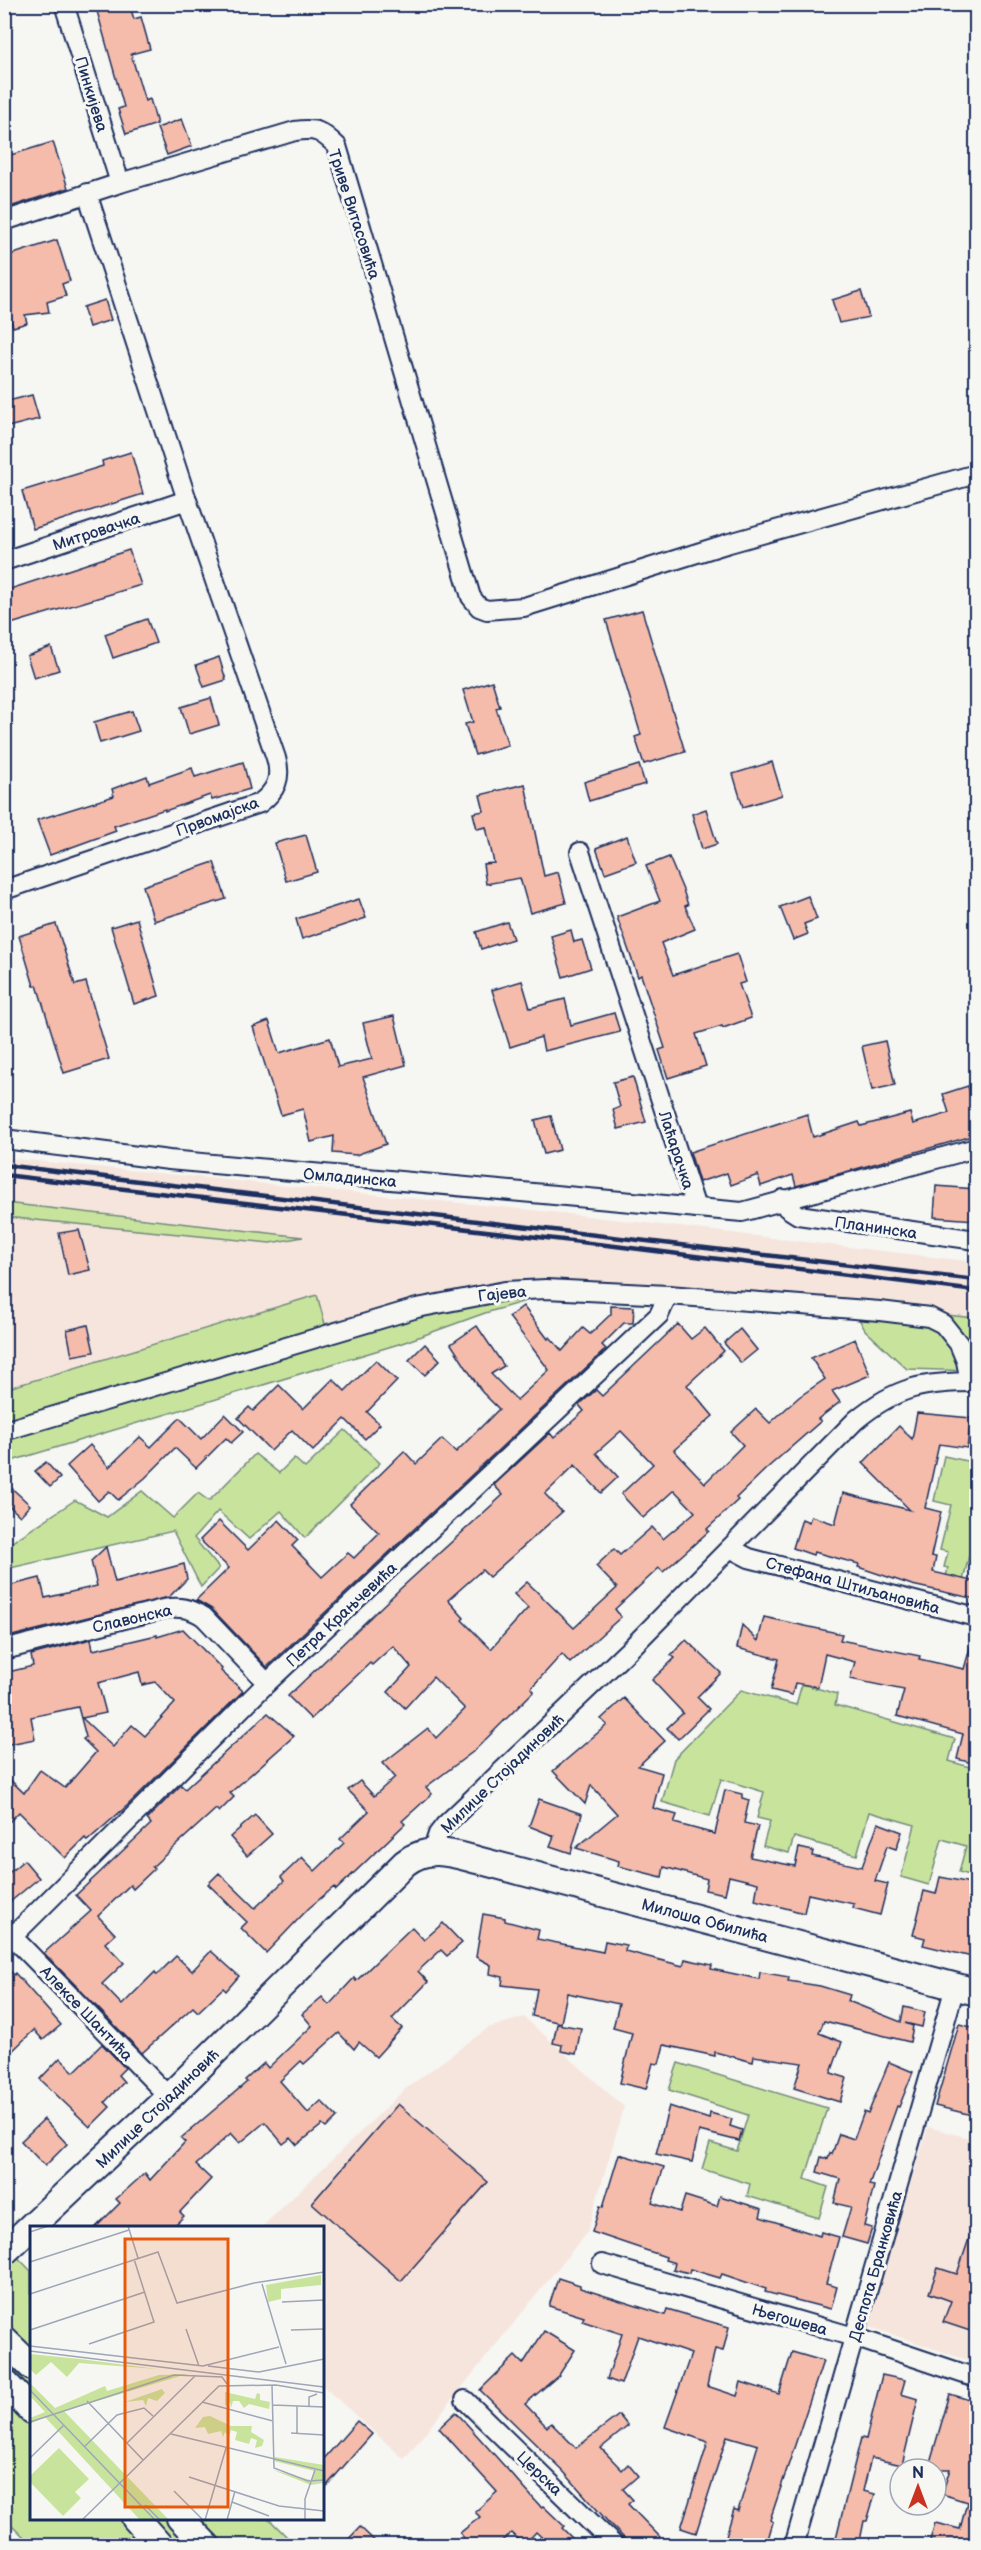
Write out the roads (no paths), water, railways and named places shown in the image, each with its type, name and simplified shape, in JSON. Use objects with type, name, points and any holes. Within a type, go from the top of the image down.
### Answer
[{"type":"street","name":"Пинкијева","points":[[64,4],[120,183]]},
{"type":"street","name":"Триве Витасовића","points":[[4,221],[87,193],[295,130],[311,129],[323,133],[337,146],[471,597],[479,607],[487,610],[524,607],[737,541],[976,474]]},
{"type":"street","name":"Првомајска","points":[[4,890],[260,803],[271,794],[279,775],[276,758],[187,500],[87,193]]},
{"type":"street","name":"Митровачка","points":[[4,561],[187,500]]},
{"type":"street","name":"Лаћарачка","points":[[580,852],[696,1208],[742,1212],[976,1148]]},
{"type":"street","name":"Омладинска","points":[[4,1139],[169,1160],[696,1208]]},
{"type":"street","name":"Планинска","points":[[783,1199],[787,1208],[798,1215],[976,1240]]},
{"type":"street","name":"Гајева","points":[[4,1431],[417,1308],[505,1291],[546,1289],[668,1295],[880,1311],[929,1317],[943,1324],[959,1344],[973,1382]]},
{"type":"street","name":"Петра Крањчевића","points":[[9,1932],[267,1683],[659,1315],[668,1295]]},
{"type":"street","name":"Милице Стојадиновић","points":[[32,2226],[169,2097],[405,1863],[422,1853],[432,1852],[438,1834],[446,1825],[634,1646],[856,1420],[876,1403],[900,1391],[928,1383],[973,1382]]},
{"type":"street","name":"Стефана Штиљановића","points":[[730,1548],[749,1558],[976,1617]]},
{"type":"street","name":"Славонска","points":[[4,1650],[163,1609],[181,1607],[204,1617],[267,1683]]},
{"type":"street","name":"Милоша Обилића","points":[[432,1852],[480,1861],[966,1989]]},
{"type":"street","name":"Алексе Шантића","points":[[9,1932],[169,2097]]},
{"type":"street","name":"Деспота Бранковића","points":[[794,2546],[854,2337],[966,1989]]},
{"type":"street","name":"Милице Стојадиновић","points":[[4,2252],[30,2228]]},
{"type":"street","name":"Његошева","points":[[602,2264],[854,2337],[976,2378]]},
{"type":"street","points":[[4,2340],[30,2365]]},
{"type":"street","points":[[4,2382],[30,2409]]},
{"type":"street","name":"Церска","points":[[465,2400],[615,2546]]},
{"type":"street","points":[[137,2520],[160,2546]]},
{"type":"street","points":[[182,2520],[207,2546]]},
{"type":"railway","points":[[4,1165],[976,1280]]},
{"type":"railway","points":[[4,1175],[615,1246],[976,1291]]}]
